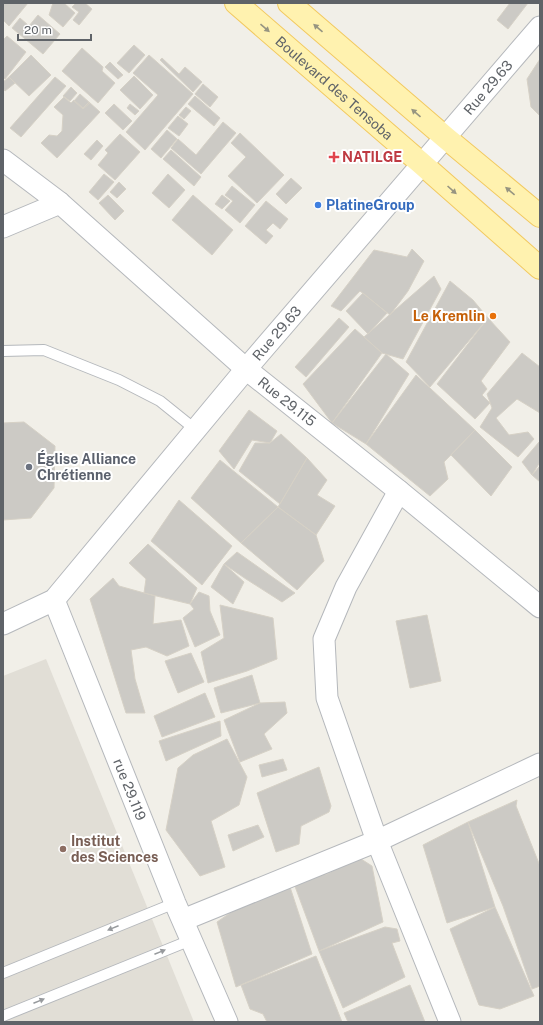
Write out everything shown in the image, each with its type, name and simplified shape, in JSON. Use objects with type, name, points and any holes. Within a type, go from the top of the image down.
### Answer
[{"type":"main road","name":"Boulevard des Tensoba","points":[[236,3],[540,268]]},
{"type":"main road","points":[[289,3],[446,138],[540,216]]},
{"type":"street","name":"Rue 29.63","points":[[3,624],[54,600],[246,369],[540,27]]},
{"type":"street","name":"Rue 29.115","points":[[3,160],[60,203],[246,369],[399,491],[540,607]]},
{"type":"street","points":[[3,227],[60,203]]},
{"type":"street","points":[[399,491],[346,587],[324,639],[327,698],[378,841],[450,1022]]},
{"type":"street","name":"rue 29.119","points":[[54,600],[179,912],[227,1022]]},
{"type":"street","points":[[179,912],[378,841],[540,764]]},
{"type":"lane","points":[[3,351],[44,350],[112,377],[160,401],[196,430]]},
{"type":"lane","points":[[3,973],[179,912]]},
{"type":"lane","points":[[3,1016],[191,940]]},
{"type":"shaded area","name":"Institut des Sciences","points":[[46,659],[194,1022],[3,1022],[3,676]]},
{"type":"building","points":[[3,3],[28,3],[9,26],[3,20]]},
{"type":"building","points":[[53,3],[64,3],[75,13],[63,27],[49,15]]},
{"type":"building","points":[[76,3],[85,3],[92,9],[79,25],[73,20],[79,12],[72,7]]},
{"type":"building","points":[[510,3],[528,3],[508,29],[497,20]]},
{"type":"building","points":[[38,15],[60,34],[43,54],[12,28],[20,18],[29,26]]},
{"type":"building","points":[[7,36],[26,52],[5,79],[3,77],[3,40]]},
{"type":"building","points":[[134,45],[145,55],[129,73],[117,63]]},
{"type":"building","points":[[82,48],[103,67],[102,71],[115,83],[98,103],[62,71]]},
{"type":"building","points":[[31,55],[51,75],[29,96],[9,77]]},
{"type":"building","points":[[149,55],[193,94],[145,150],[126,132],[158,95],[133,73]]},
{"type":"building","points":[[162,58],[179,74],[185,67],[202,82],[193,92],[160,60]]},
{"type":"building","points":[[540,59],[540,116],[531,107],[527,79]]},
{"type":"building","points":[[110,62],[123,75],[118,79],[105,67]]},
{"type":"building","points":[[134,76],[153,95],[140,109],[120,90]]},
{"type":"building","points":[[9,77],[15,83],[5,91],[3,88],[3,82]]},
{"type":"building","points":[[55,77],[66,86],[21,137],[10,128]]},
{"type":"building","points":[[203,84],[218,97],[210,107],[195,94]]},
{"type":"building","points":[[71,87],[77,93],[70,101],[63,96]]},
{"type":"building","points":[[80,94],[90,103],[83,109],[74,101]]},
{"type":"building","points":[[195,96],[220,118],[214,126],[188,104]]},
{"type":"building","points":[[64,97],[71,103],[74,100],[83,108],[89,102],[100,112],[57,158],[41,143],[49,135],[57,136],[62,131],[63,115],[54,107]]},
{"type":"building","points":[[114,104],[132,121],[123,130],[105,113]]},
{"type":"building","points":[[130,104],[139,111],[135,115],[127,108]]},
{"type":"building","points":[[186,107],[191,111],[184,119],[179,115]]},
{"type":"building","points":[[178,116],[188,124],[179,136],[168,128]]},
{"type":"building","points":[[223,122],[236,133],[201,174],[171,148],[178,139],[196,155]]},
{"type":"building","points":[[167,130],[177,139],[161,158],[151,149]]},
{"type":"building","points":[[240,133],[284,175],[257,203],[228,176],[246,157],[231,143]]},
{"type":"building","points":[[120,134],[140,152],[115,180],[98,165],[108,153],[105,150]]},
{"type":"building","points":[[97,140],[103,146],[91,160],[84,154]]},
{"type":"building","points":[[171,150],[201,177],[194,186],[163,159]]},
{"type":"building","points":[[104,174],[114,182],[98,200],[89,192]]},
{"type":"building","points":[[168,174],[185,190],[169,208],[152,193]]},
{"type":"building","points":[[291,178],[302,188],[286,204],[276,194]]},
{"type":"building","points":[[119,182],[126,189],[117,198],[110,192]]},
{"type":"building","points":[[232,186],[255,205],[240,223],[225,210],[233,201],[225,195]]},
{"type":"building","points":[[108,195],[124,211],[115,220],[99,203]]},
{"type":"building","points":[[193,195],[233,230],[212,255],[172,220]]},
{"type":"building","points":[[222,195],[230,201],[222,209],[215,204]]},
{"type":"building","points":[[266,201],[288,219],[280,229],[273,223],[266,230],[273,236],[266,244],[245,226]]},
{"type":"building","points":[[412,249],[424,261],[408,291],[390,315],[360,291],[341,311],[331,306],[374,250],[407,257]]},
{"type":"building","points":[[434,276],[441,289],[403,359],[382,353],[364,337]]},
{"type":"building","points":[[450,281],[473,300],[488,318],[430,387],[406,362]]},
{"type":"building","points":[[363,293],[387,313],[368,334],[346,311]]},
{"type":"building","points":[[339,318],[349,327],[306,377],[295,367]]},
{"type":"building","points":[[488,318],[510,342],[481,381],[487,389],[482,395],[490,403],[475,419],[437,384]]},
{"type":"building","points":[[355,329],[382,353],[332,423],[303,384]]},
{"type":"building","points":[[522,353],[540,367],[540,413],[517,399],[496,418],[509,435],[528,432],[534,439],[518,457],[480,427],[492,408],[487,394]]},
{"type":"building","points":[[386,354],[409,374],[366,444],[332,423]]},
{"type":"building","points":[[416,375],[475,430],[444,462],[448,479],[430,496],[366,444]]},
{"type":"building","points":[[249,410],[277,431],[270,443],[252,440],[234,469],[219,451]]},
{"type":"building","name":"Église Alliance Chrétienne","points":[[24,422],[55,446],[54,488],[31,518],[3,520],[3,423]]},
{"type":"building","points":[[475,430],[512,467],[491,496],[451,455]]},
{"type":"building","points":[[281,434],[307,458],[280,504],[239,471],[255,443],[270,443]]},
{"type":"building","points":[[539,442],[540,462],[532,475],[522,462]]},
{"type":"building","points":[[307,458],[327,480],[317,495],[335,506],[316,535],[278,507]]},
{"type":"building","points":[[220,460],[278,507],[241,543],[191,498]]},
{"type":"building","points":[[540,466],[540,482],[532,475]]},
{"type":"building","points":[[179,500],[232,546],[202,585],[151,541]]},
{"type":"building","points":[[278,507],[316,535],[324,561],[297,590],[241,543]]},
{"type":"building","points":[[148,544],[197,588],[190,604],[144,593],[146,579],[129,563]]},
{"type":"building","points":[[237,552],[295,593],[282,602],[224,564]]},
{"type":"building","points":[[224,564],[244,582],[233,604],[211,587]]},
{"type":"building","points":[[113,578],[119,586],[155,596],[153,624],[181,620],[189,646],[167,656],[146,647],[131,650],[135,679],[145,713],[126,713],[90,599]]},
{"type":"building","points":[[199,592],[209,596],[210,611],[220,635],[195,647],[183,618],[194,609],[190,604]]},
{"type":"building","points":[[220,605],[273,618],[277,659],[247,671],[208,683],[201,652],[224,638]]},
{"type":"building","points":[[427,615],[441,681],[410,688],[396,621]]},
{"type":"building","points":[[191,653],[204,682],[178,693],[165,661]]},
{"type":"building","points":[[252,675],[260,703],[221,713],[214,688]]},
{"type":"building","points":[[205,693],[215,717],[162,737],[154,716]]},
{"type":"building","points":[[285,702],[287,713],[264,734],[272,749],[240,762],[224,720],[260,703]]},
{"type":"building","points":[[220,721],[221,736],[166,761],[159,741]]},
{"type":"building","points":[[227,739],[247,777],[239,805],[211,821],[225,867],[200,876],[166,830],[178,768],[193,755]]},
{"type":"building","points":[[283,759],[287,770],[262,777],[259,765]]},
{"type":"building","points":[[319,767],[331,806],[329,812],[301,826],[299,844],[276,852],[257,793]]},
{"type":"building","points":[[517,800],[516,806],[540,866],[540,986],[532,989],[503,906],[468,822]]},
{"type":"building","points":[[468,822],[495,907],[447,923],[423,845]]},
{"type":"building","points":[[258,825],[264,837],[233,851],[228,835]]},
{"type":"building","points":[[358,857],[372,866],[383,922],[319,951],[293,881],[327,874]]},
{"type":"building","points":[[290,887],[312,954],[236,987],[217,922],[255,896]]},
{"type":"building","points":[[495,907],[534,996],[500,1009],[479,1005],[450,929]]},
{"type":"building","points":[[385,927],[397,929],[400,941],[392,943],[405,977],[343,1008],[319,951]]},
{"type":"building","points":[[316,956],[342,1022],[267,1022],[263,1014],[250,1009],[241,985]]},
{"type":"building","points":[[410,985],[425,1022],[348,1022],[344,1013]]},
{"type":"place","name":"NATILGE","points":[[334,157]]},
{"type":"place","name":"PlatineGroup","points":[[318,205]]},
{"type":"place","name":"Le Kremlin","points":[[493,316]]},
{"type":"place","name":"Église Alliance Chrétienne","points":[[29,467]]},
{"type":"place","name":"Institut des Sciences","points":[[63,849]]}]
